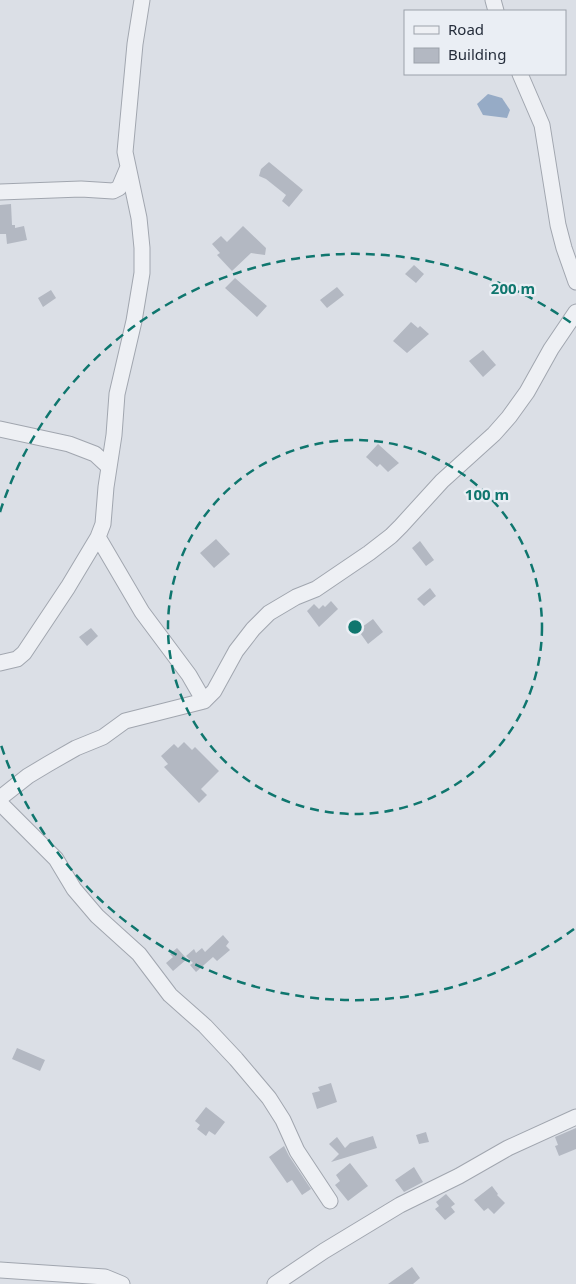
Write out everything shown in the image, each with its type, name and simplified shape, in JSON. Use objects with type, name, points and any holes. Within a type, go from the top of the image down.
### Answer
[{"type":"street","points":[[0,663],[17,659],[24,653],[68,587],[98,537],[103,524],[117,394],[134,321],[142,273],[139,218],[126,152],[135,44],[142,0]]},
{"type":"street","points":[[520,75],[542,125],[558,226],[576,282]]},
{"type":"street","points":[[0,192],[82,189],[112,191],[119,188],[128,167]]},
{"type":"street","points":[[0,798],[28,776],[76,748],[103,737],[125,722],[204,701],[214,691],[236,651],[253,629],[269,613],[296,597],[316,589],[370,553],[391,536],[442,481],[494,434],[527,392],[551,349],[576,312]]},
{"type":"street","points":[[0,429],[69,444],[95,454],[109,467]]},
{"type":"street","points":[[98,537],[142,612],[188,675],[204,701]]},
{"type":"street","points":[[0,803],[56,859],[74,889],[97,916],[140,954],[170,995],[216,1038],[269,1098],[283,1120],[297,1151],[330,1202]]},
{"type":"street","points":[[275,1284],[324,1251],[400,1205],[459,1176],[508,1148],[576,1117]]},
{"type":"street","points":[[0,1270],[105,1277],[122,1284]]},
{"type":"water","points":[[488,94],[502,98],[510,110],[507,118],[483,115],[477,104]]},
{"type":"building","points":[[269,162],[303,190],[289,207],[282,201],[286,195],[266,179],[259,176],[261,169]]},
{"type":"building","points":[[11,204],[12,225],[15,225],[15,228],[24,226],[27,240],[7,244],[6,234],[0,234],[0,205]]},
{"type":"building","points":[[243,226],[266,248],[265,255],[251,253],[232,271],[217,255],[220,253],[212,244],[221,236],[227,242]]},
{"type":"building","points":[[414,265],[424,274],[416,283],[405,274]]},
{"type":"building","points":[[235,278],[267,306],[257,317],[225,288]]},
{"type":"building","points":[[337,287],[344,295],[327,308],[320,300]]},
{"type":"building","points":[[51,290],[56,298],[43,307],[38,298]]},
{"type":"building","points":[[411,322],[418,328],[420,326],[429,334],[407,353],[393,341]]},
{"type":"building","points":[[483,350],[496,365],[483,377],[469,361]]},
{"type":"building","points":[[378,444],[399,463],[388,472],[380,464],[377,467],[366,457]]},
{"type":"building","points":[[216,539],[230,554],[214,568],[200,553]]},
{"type":"building","points":[[420,541],[434,560],[426,566],[412,548]]},
{"type":"building","points":[[430,588],[436,596],[424,606],[417,599]]},
{"type":"building","points":[[331,601],[338,609],[319,627],[307,611],[314,604],[319,609],[323,605],[325,607]]},
{"type":"building","points":[[373,619],[383,632],[368,644],[358,630]]},
{"type":"building","points":[[91,628],[98,636],[87,646],[79,637]]},
{"type":"building","points":[[184,742],[192,750],[195,747],[219,771],[201,789],[207,795],[199,803],[164,767],[168,764],[161,756],[174,744],[178,748]]},
{"type":"building","points":[[223,935],[229,942],[226,946],[230,950],[217,961],[213,957],[196,972],[190,965],[193,963],[186,956],[194,949],[196,953],[202,948],[205,952]]},
{"type":"building","points":[[177,948],[187,959],[173,971],[166,963],[173,957],[170,954]]},
{"type":"building","points":[[17,1048],[45,1060],[40,1071],[12,1059]]},
{"type":"building","points":[[331,1083],[337,1102],[317,1109],[312,1093],[320,1091],[318,1087]]},
{"type":"building","points":[[206,1107],[225,1122],[215,1135],[209,1131],[206,1136],[197,1129],[200,1125],[195,1121]]},
{"type":"building","points":[[576,1128],[576,1149],[559,1156],[555,1146],[558,1145],[555,1137]]},
{"type":"building","points":[[426,1132],[429,1142],[419,1144],[416,1135]]},
{"type":"building","points":[[373,1136],[377,1148],[331,1162],[339,1154],[329,1144],[337,1137],[345,1148],[350,1143]]},
{"type":"building","points":[[284,1146],[311,1189],[302,1195],[292,1180],[287,1183],[269,1157]]},
{"type":"building","points":[[350,1163],[368,1186],[348,1201],[335,1185],[340,1181],[336,1175]]},
{"type":"building","points":[[414,1167],[423,1182],[404,1192],[395,1180]]},
{"type":"building","points":[[492,1186],[505,1203],[494,1214],[488,1208],[484,1211],[474,1200]]},
{"type":"building","points":[[446,1194],[455,1204],[451,1207],[455,1212],[445,1220],[435,1209],[439,1206],[436,1202]]},
{"type":"building","points":[[412,1267],[420,1278],[413,1284],[388,1284]]}]
